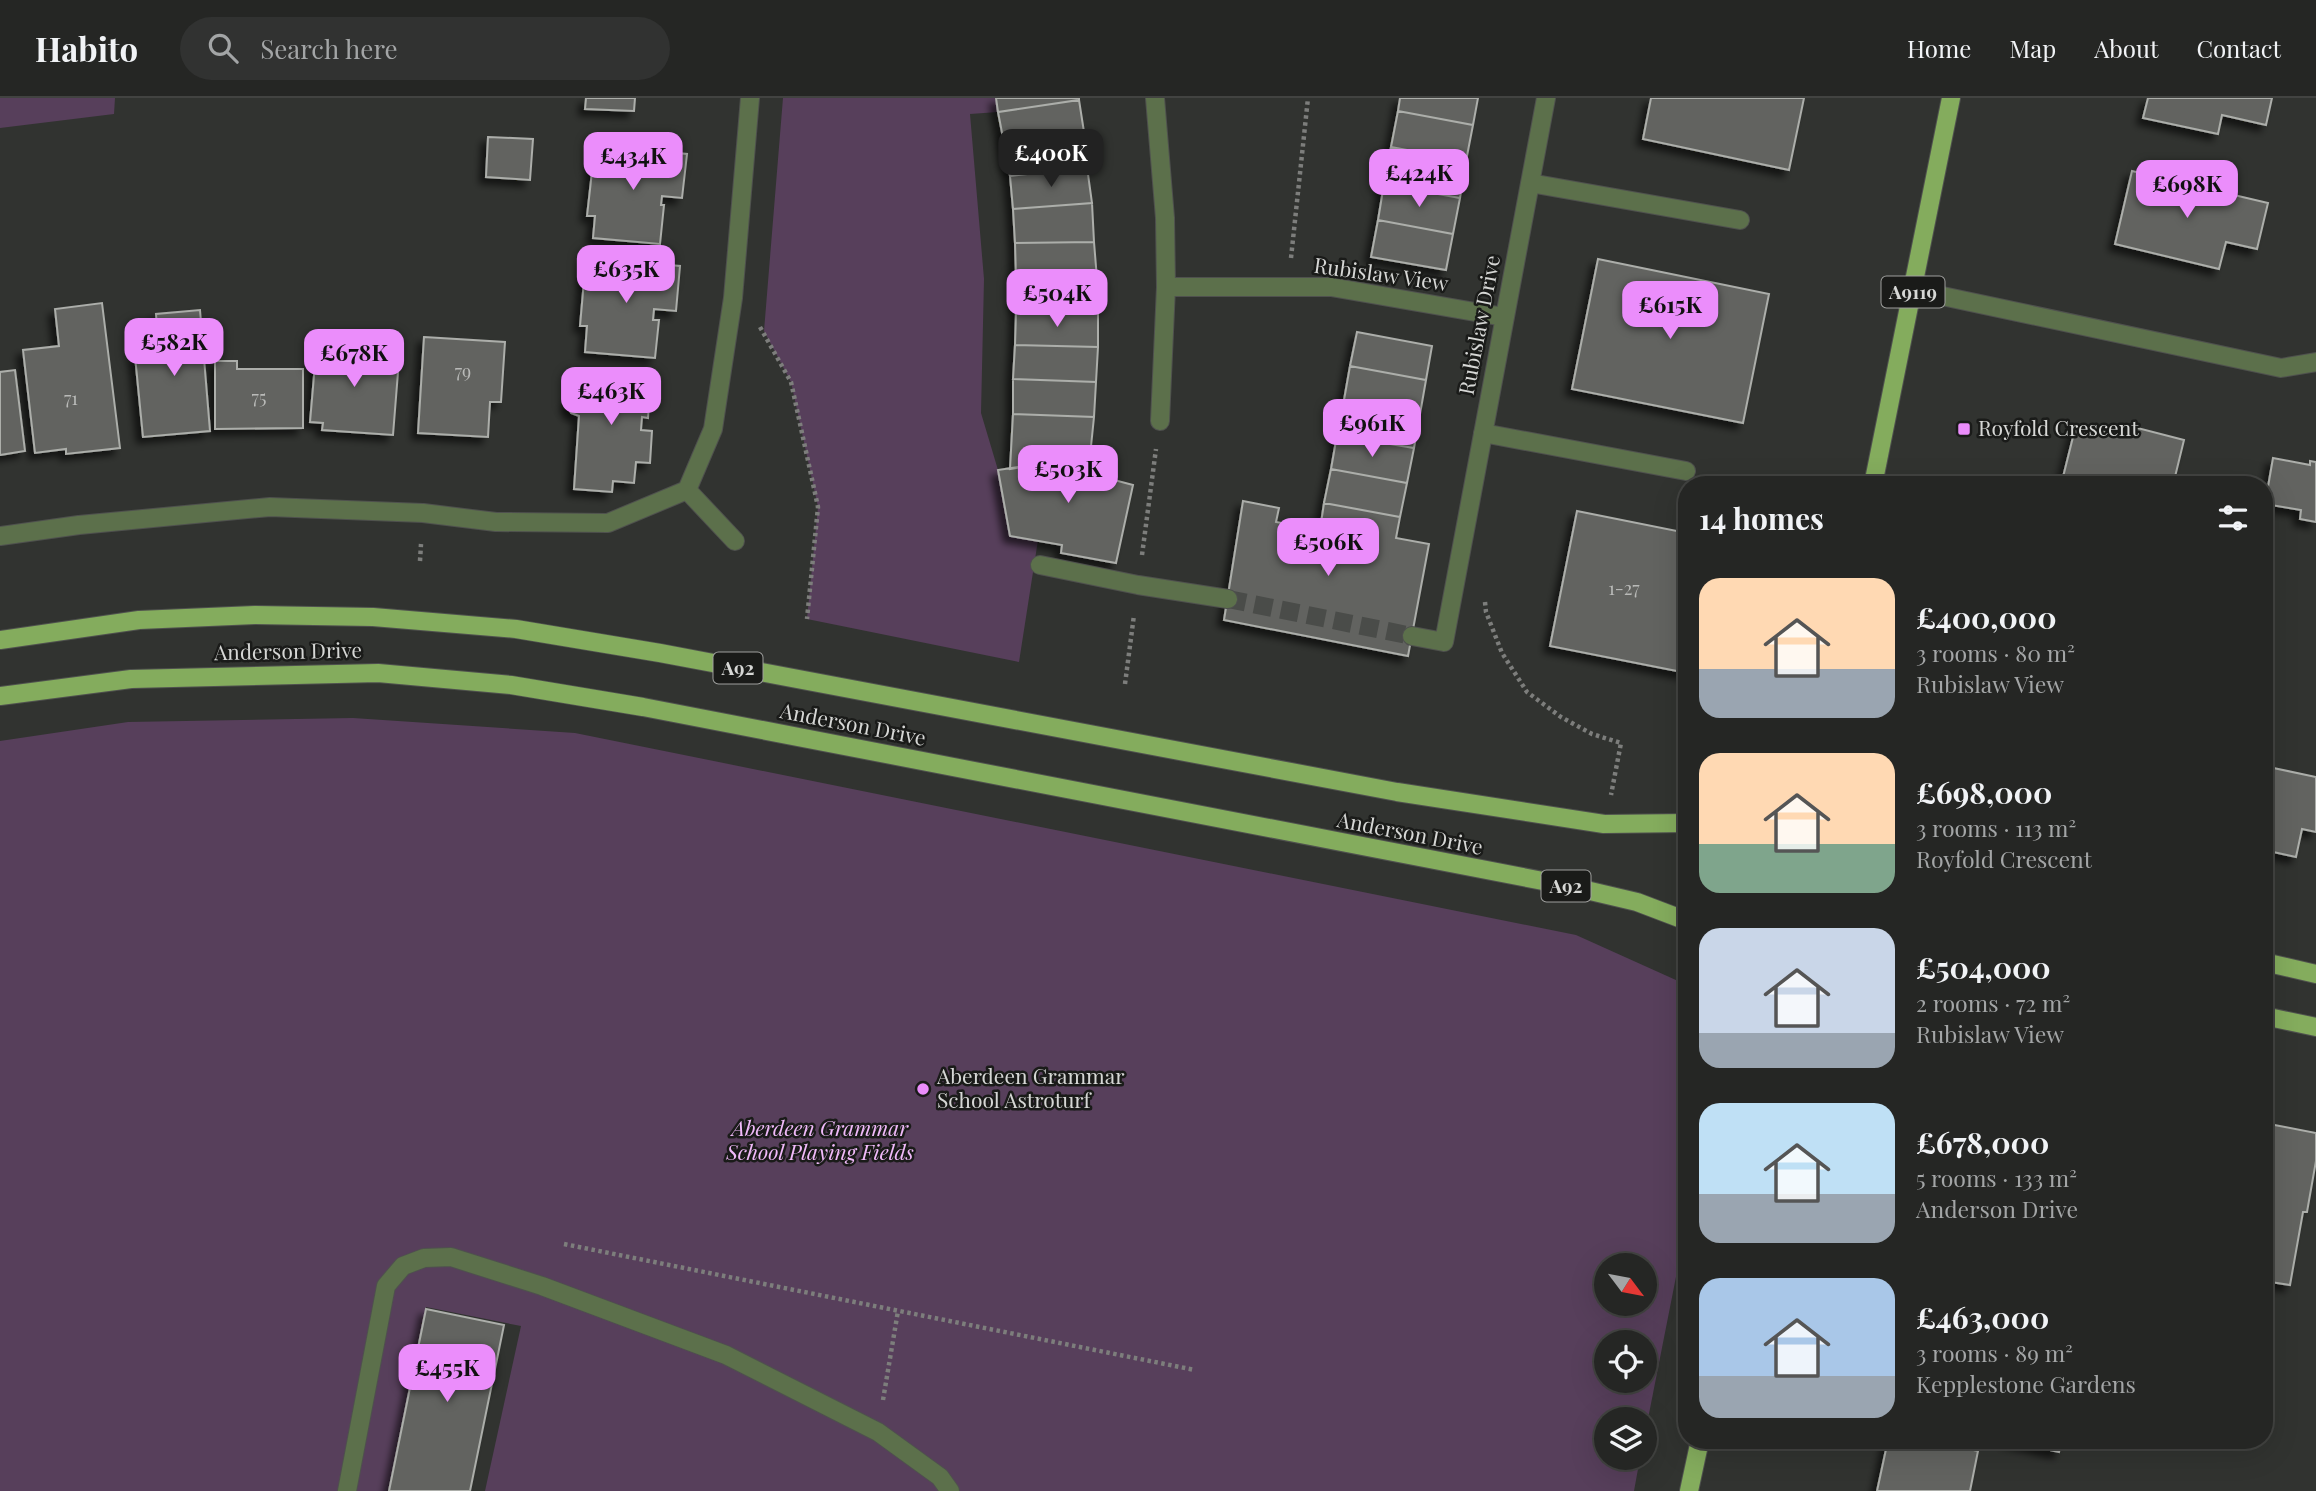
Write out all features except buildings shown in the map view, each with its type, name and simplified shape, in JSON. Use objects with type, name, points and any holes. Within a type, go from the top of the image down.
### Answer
[{"type":"main road","name":"A9119","points":[[1875,476],[1951,98]]},
{"type":"main road","name":"Anderson Drive","points":[[0,640],[139,620],[255,615],[373,617],[516,629],[660,653],[1397,792],[1605,824],[1678,823]]},
{"type":"main road","name":"Anderson Drive","points":[[0,696],[131,679],[378,673],[511,685],[643,707],[1569,886],[1637,901],[1678,917]]},
{"type":"main road","points":[[2273,964],[2316,974]]},
{"type":"main road","points":[[2273,1018],[2316,1027]]},
{"type":"main road","points":[[1689,1491],[1698,1449]]},
{"type":"street","points":[[0,536],[79,525],[270,507],[423,513],[496,522],[608,523],[687,490],[713,429],[733,298],[750,98]]},
{"type":"street","points":[[1155,98],[1165,218],[1166,287],[1160,421]]},
{"type":"street","name":"Rubislaw Drive","points":[[1412,636],[1444,642],[1546,98]]},
{"type":"street","points":[[1530,183],[1740,220]]},
{"type":"street","name":"Rubislaw View","points":[[1166,287],[1331,287],[1504,317]]},
{"type":"street","points":[[1914,290],[2281,368],[2316,362]]},
{"type":"street","points":[[1483,433],[1686,471]]},
{"type":"street","points":[[687,490],[735,541]]},
{"type":"street","points":[[1040,565],[1138,585],[1228,599]]},
{"type":"street","points":[[347,1491],[386,1286],[403,1266],[424,1258],[451,1257],[542,1286],[726,1355],[878,1432],[940,1477],[950,1491]]},
{"type":"path","points":[[1293,246],[1308,98]]},
{"type":"path","points":[[733,298],[764,331],[791,382],[818,507],[807,619]]},
{"type":"path","points":[[1485,601],[1486,612],[1502,653],[1527,692],[1560,717],[1592,734],[1620,743]]},
{"type":"path","points":[[564,1244],[1195,1370]]},
{"type":"path","points":[[878,1432],[898,1311]]},
{"type":"green space","points":[[0,98],[115,98],[114,114],[0,128]]},
{"type":"green space","points":[[783,98],[996,98],[998,112],[970,114],[984,279],[981,413],[998,470],[1038,540],[1019,662],[807,619],[818,507],[791,382],[764,331]]},
{"type":"green space","name":"Aberdeen Grammar School Playing Fields","points":[[353,718],[575,733],[1576,935],[1678,981],[1678,1267],[1657,1373],[1657,1330],[1594,1330],[1594,1393],[1653,1393],[1650,1407],[1594,1407],[1594,1470],[1638,1470],[1634,1491],[485,1491],[521,1326],[426,1307],[388,1491],[0,1491],[0,741],[128,722]]},
{"type":"tunnel","points":[[1228,599],[1412,636]]},
{"type":"place","name":"Royfold Crescent","points":[[1964,429]]},
{"type":"place","name":"Aberdeen Grammar School Astroturf","points":[[923,1089]]}]
